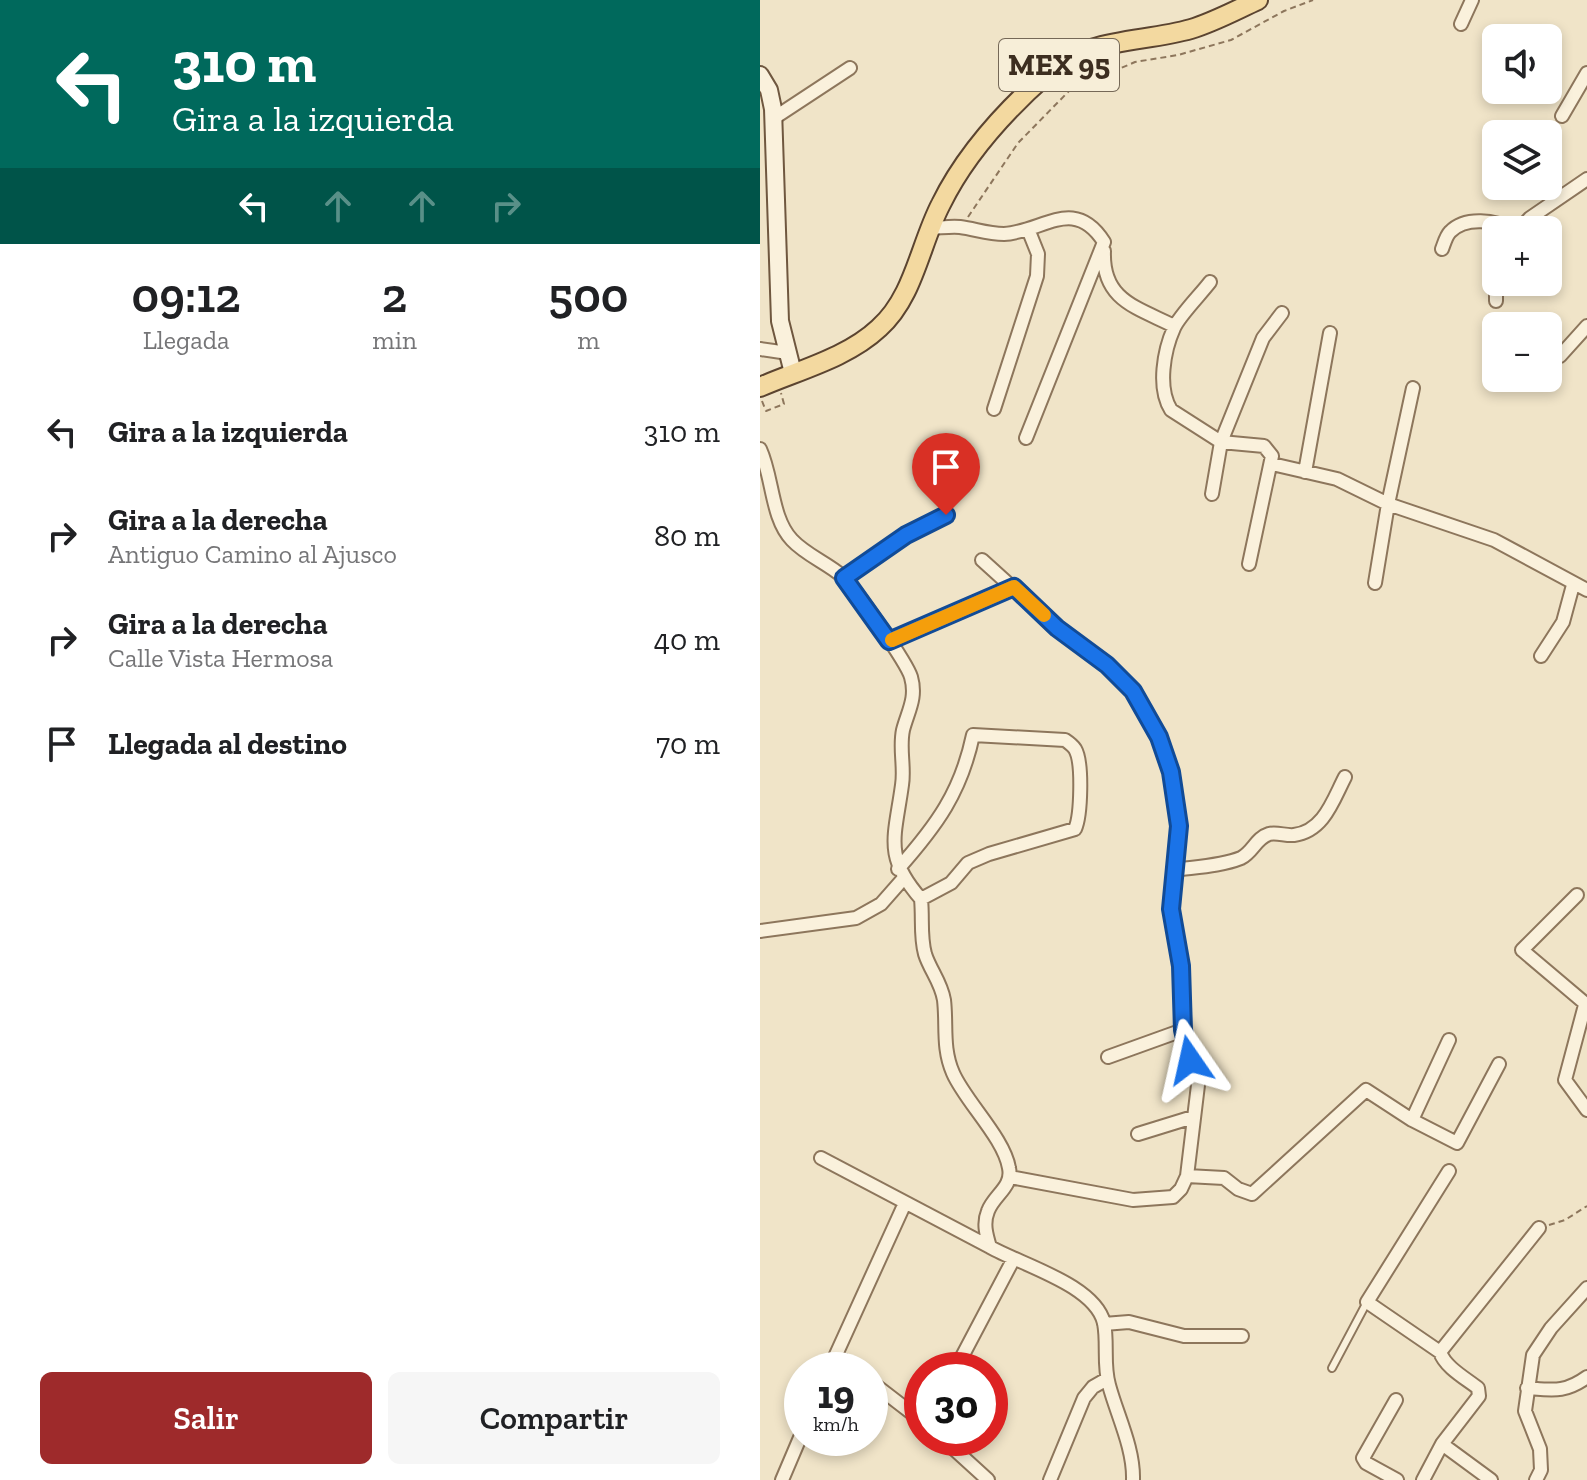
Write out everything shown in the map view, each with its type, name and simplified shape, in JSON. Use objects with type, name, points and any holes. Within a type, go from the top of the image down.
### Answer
[{"type":"main road","name":"MEX 95","points":[[760,387],[862,341],[889,318],[908,285],[929,228],[951,183],[1049,72],[1087,49],[1192,29],[1258,0]]},
{"type":"main road","points":[[760,75],[769,90],[774,118],[780,321],[793,373]]},
{"type":"street","points":[[1461,24],[1472,0]]},
{"type":"street","points":[[774,118],[850,68]]},
{"type":"street","points":[[1562,116],[1587,73]]},
{"type":"street","points":[[1533,216],[1587,179]]},
{"type":"street","points":[[929,228],[960,227],[989,234],[1008,234],[1048,221],[1075,219],[1087,223],[1104,242],[1103,269],[1110,288],[1135,306],[1174,326]]},
{"type":"street","points":[[1442,249],[1449,234],[1463,225],[1482,223]]},
{"type":"street","points":[[994,409],[1037,276],[1038,254],[1028,229]]},
{"type":"street","points":[[1026,438],[1104,242]]},
{"type":"street","points":[[1210,282],[1174,326],[1163,377],[1167,405],[1171,410],[1221,442],[1264,446],[1272,456],[1249,564]]},
{"type":"street","points":[[1496,296],[1496,301]]},
{"type":"street","points":[[1212,494],[1221,442],[1263,338],[1282,313]]},
{"type":"street","points":[[1562,354],[1587,326]]},
{"type":"street","points":[[1305,472],[1330,333]]},
{"type":"street","points":[[760,349],[788,353]]},
{"type":"street","points":[[1375,583],[1413,388]]},
{"type":"street","points":[[760,449],[767,464],[781,523],[792,540],[844,578],[911,676],[914,700],[903,730],[903,784],[895,845],[901,874],[921,899],[921,938],[944,1000],[944,1042],[952,1072],[980,1113],[1009,1165],[1010,1177],[987,1212],[985,1228],[990,1247]]},
{"type":"street","points":[[1272,464],[1337,479],[1388,504],[1494,540],[1587,590]]},
{"type":"street","points":[[844,578],[906,535],[946,515]]},
{"type":"street","points":[[982,560],[1057,628],[1107,665],[1133,691],[1159,737],[1176,795],[1179,826],[1171,909],[1181,966],[1183,1030],[1198,1085],[1187,1176],[1173,1197],[1154,1200],[1105,1196],[1010,1177]]},
{"type":"street","points":[[1541,656],[1563,622],[1573,585]]},
{"type":"street","points":[[889,641],[1014,587]]},
{"type":"street","points":[[760,931],[856,918],[881,904],[943,813],[966,769],[973,735],[1065,740],[1074,748],[1079,759],[1079,820],[1075,829],[968,863],[951,883],[921,899]]},
{"type":"street","points":[[1174,870],[1238,859],[1270,834],[1295,835],[1312,829],[1325,816],[1345,777]]},
{"type":"street","points":[[1577,895],[1522,950],[1586,1005],[1565,1080],[1587,1110]]},
{"type":"street","points":[[1108,1057],[1183,1030]]},
{"type":"street","points":[[1412,1120],[1449,1040]]},
{"type":"street","points":[[1187,1176],[1224,1178],[1238,1189],[1252,1194],[1366,1090],[1412,1120],[1453,1142],[1460,1141],[1499,1064]]},
{"type":"street","points":[[1138,1134],[1193,1117]]},
{"type":"street","points":[[821,1158],[1085,1295],[1099,1308],[1104,1324],[1107,1379],[1128,1448],[1133,1480]]},
{"type":"street","points":[[1423,1480],[1442,1444],[1479,1396],[1478,1388],[1442,1358],[1440,1352],[1367,1302],[1449,1171]]},
{"type":"street","points":[[837,1352],[905,1203]]},
{"type":"street","points":[[1440,1352],[1539,1228]]},
{"type":"street","points":[[964,1352],[1013,1260]]},
{"type":"street","points":[[1536,1480],[1541,1470],[1540,1449],[1525,1411],[1533,1355],[1551,1328],[1587,1288]]},
{"type":"street","points":[[1104,1324],[1129,1322],[1184,1336],[1242,1336]]},
{"type":"street","points":[[1527,1388],[1562,1391],[1587,1377]]},
{"type":"street","points":[[1050,1480],[1084,1398],[1093,1387],[1107,1379]]},
{"type":"street","points":[[888,1395],[904,1407]]},
{"type":"street","points":[[1396,1400],[1363,1458],[1366,1463],[1397,1480]]},
{"type":"street","points":[[1442,1444],[1491,1480]]},
{"type":"street","points":[[782,1480],[792,1456]]},
{"type":"street","points":[[962,1456],[988,1480]]},
{"type":"lane","points":[[1332,1368],[1367,1302]]},
{"type":"path","points":[[960,227],[1018,143],[1070,90],[1135,62],[1178,55],[1231,40],[1284,11],[1313,0]]},
{"type":"path","points":[[760,396],[766,411],[784,404]]},
{"type":"path","points":[[1539,1228],[1565,1220],[1587,1206]]},
{"type":"slow traffic","points":[[892,640],[1014,587],[1044,615]]},
{"type":"route","points":[[946,515],[906,535],[844,578],[889,641],[1014,587],[1057,628],[1107,665],[1133,691],[1159,737],[1176,795],[1179,826],[1171,909],[1181,966],[1183,1030],[1190,1060]]}]
